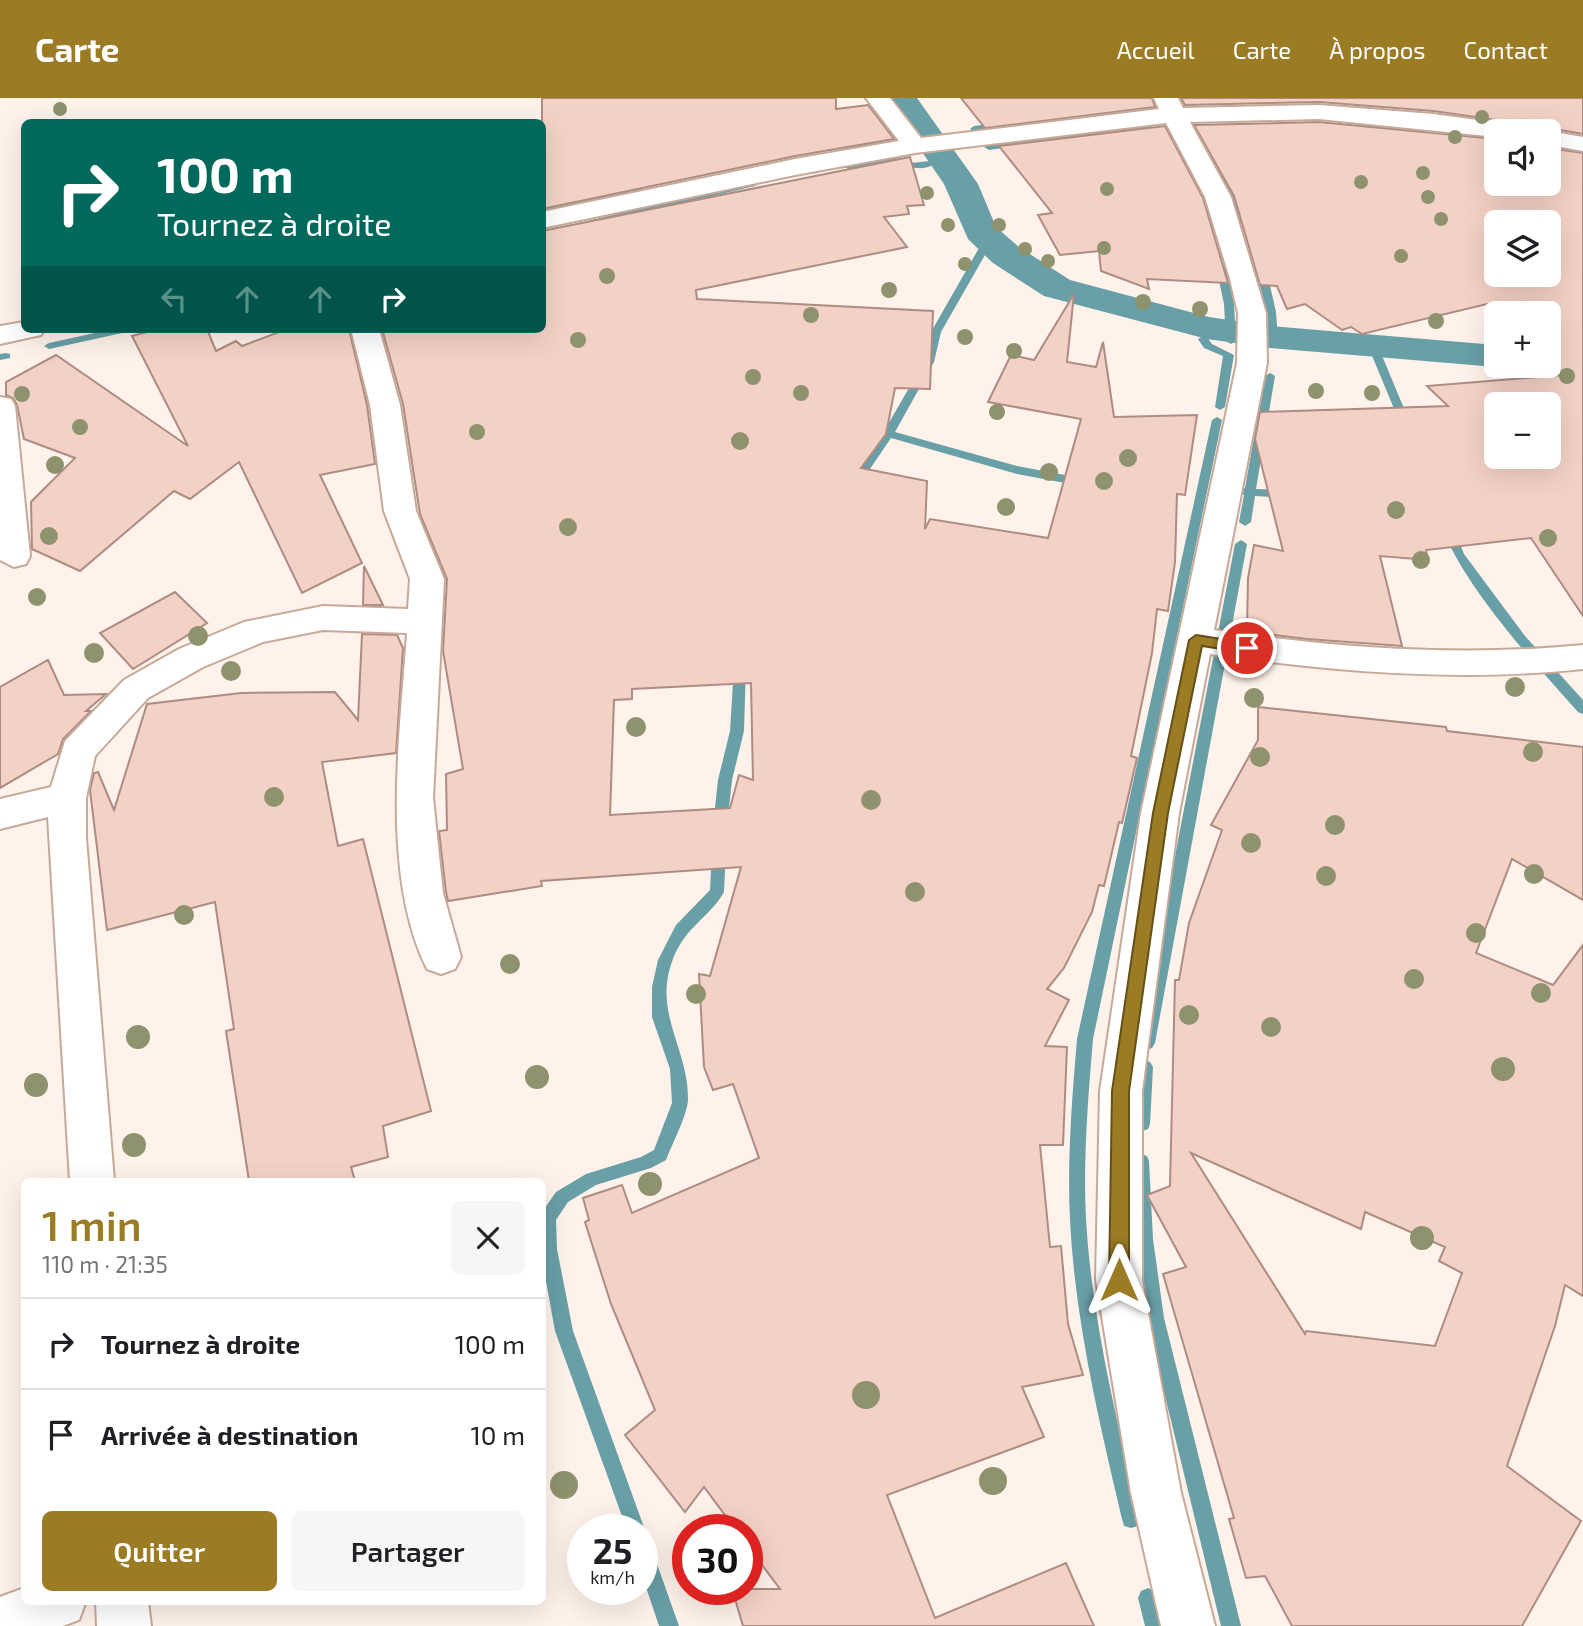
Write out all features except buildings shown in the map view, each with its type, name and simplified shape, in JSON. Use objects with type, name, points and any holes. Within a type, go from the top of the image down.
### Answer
[{"type":"street","points":[[878,98],[915,146]]},
{"type":"street","points":[[1170,107],[1218,197],[1252,313],[1252,363],[1160,813],[1121,1091],[1119,1266],[1156,1493],[1188,1626]]},
{"type":"street","points":[[546,219],[782,170],[915,146],[1170,107],[1319,112],[1484,128]]},
{"type":"street","points":[[1561,140],[1583,144]]},
{"type":"street","points":[[0,335],[21,331]]},
{"type":"street","points":[[366,333],[385,405],[400,511],[427,579],[414,798],[423,893],[441,957]]},
{"type":"street","points":[[0,407],[14,556]]},
{"type":"street","points":[[92,1178],[67,798],[78,751],[136,689],[191,658],[257,631],[323,618],[425,622]]},
{"type":"street","points":[[1196,640],[1298,655],[1412,666],[1512,665],[1583,657]]},
{"type":"street","points":[[0,814],[67,798]]},
{"type":"street","points":[[0,1624],[50,1605]]},
{"type":"street","points":[[122,1605],[124,1626]]},
{"type":"waterway","points":[[901,98],[961,184],[980,232],[1006,255],[1057,288],[1207,328],[1270,337],[1484,355]]},
{"type":"waterway","points":[[974,129],[1003,125]]},
{"type":"waterway","points":[[989,147],[1144,126],[1168,134]]},
{"type":"waterway","points":[[846,147],[875,143],[889,134]]},
{"type":"waterway","points":[[848,166],[893,160],[910,166],[930,164]]},
{"type":"waterway","points":[[1216,162],[1244,223]]},
{"type":"waterway","points":[[568,227],[752,184]]},
{"type":"waterway","points":[[546,209],[637,189]]},
{"type":"waterway","points":[[888,434],[929,362],[936,332],[988,241]]},
{"type":"waterway","points":[[1221,267],[1229,304],[1231,341]]},
{"type":"waterway","points":[[1261,268],[1271,312],[1273,339]]},
{"type":"waterway","points":[[49,346],[109,333]]},
{"type":"waterway","points":[[1203,339],[1208,346],[1229,355],[1220,407]]},
{"type":"waterway","points":[[1373,346],[1405,423]]},
{"type":"waterway","points":[[0,357],[6,356]]},
{"type":"waterway","points":[[1250,492],[1270,376]]},
{"type":"waterway","points":[[1131,1519],[1098,1371],[1081,1258],[1077,1174],[1081,1084],[1085,1039],[1217,420]]},
{"type":"waterway","points":[[853,485],[888,434]]},
{"type":"waterway","points":[[888,434],[1017,470],[1081,482]]},
{"type":"waterway","points":[[1245,492],[1250,492]]},
{"type":"waterway","points":[[1245,522],[1250,492]]},
{"type":"waterway","points":[[1250,492],[1286,494]]},
{"type":"waterway","points":[[1448,529],[1459,555],[1521,639],[1583,709]]},
{"type":"waterway","points":[[1147,1043],[1241,544]]},
{"type":"waterway","points":[[720,826],[725,780],[737,731],[740,666]]},
{"type":"waterway","points":[[630,1514],[564,1331],[549,1249],[548,1218],[562,1197],[592,1179],[645,1163],[660,1155],[680,1103],[678,1069],[660,1017],[659,987],[665,960],[681,929],[717,892],[719,850]]},
{"type":"waterway","points":[[1142,1124],[1145,1067]]},
{"type":"waterway","points":[[1141,1161],[1145,1239],[1155,1318],[1231,1626]]},
{"type":"waterway","points":[[658,1594],[669,1626]]},
{"type":"waterway","points":[[1148,1598],[1155,1626]]},
{"type":"route","points":[[1119,1280],[1121,1091],[1160,813],[1196,640],[1247,648]]}]
